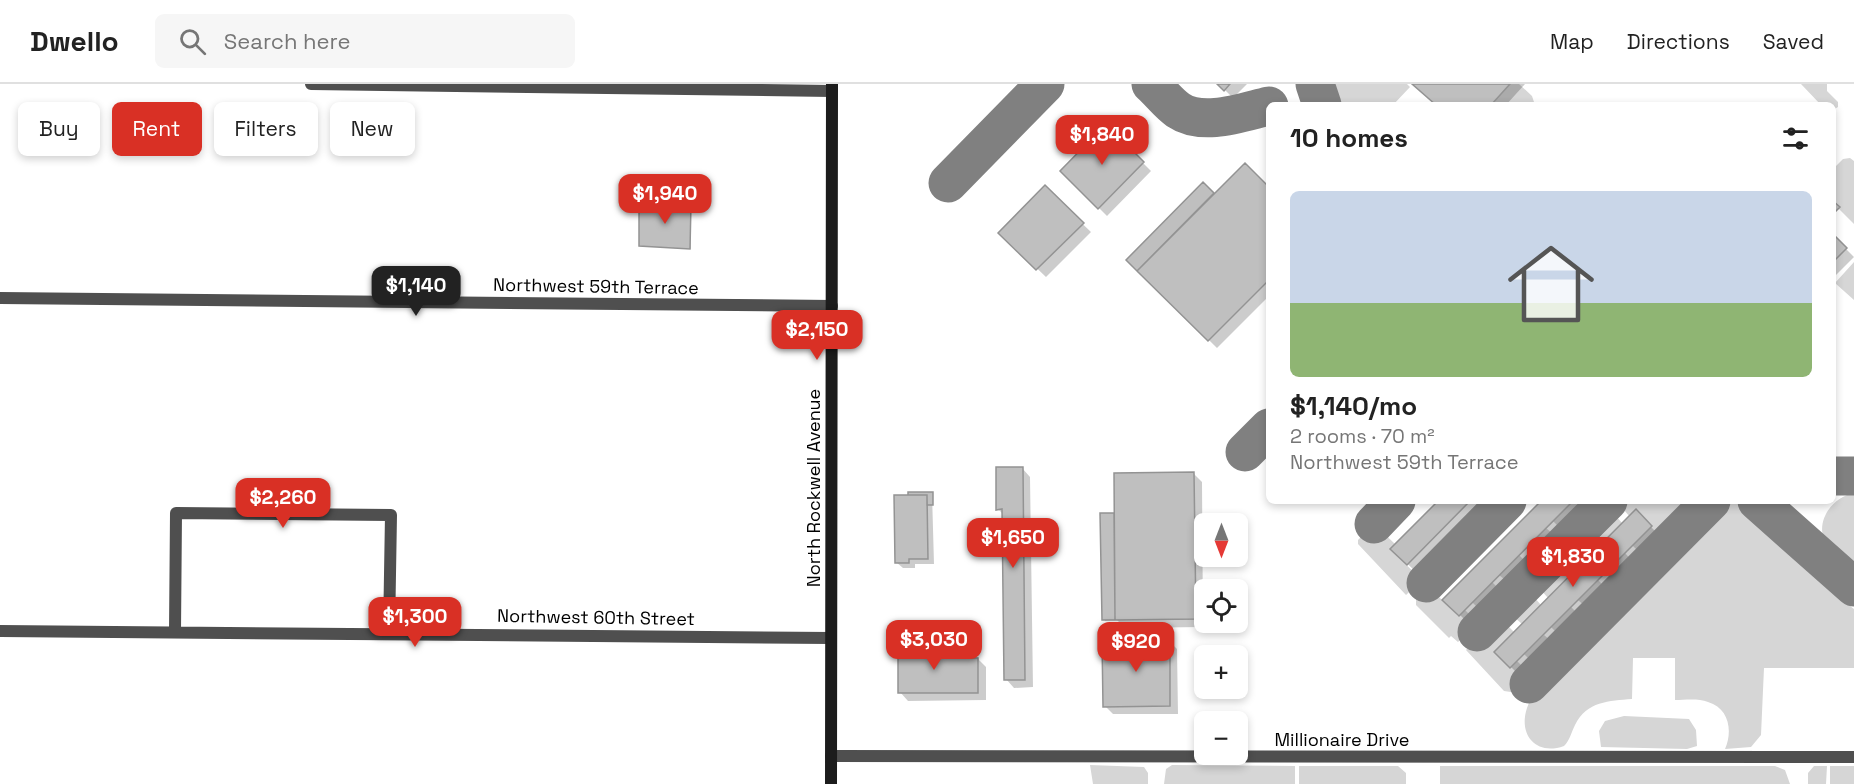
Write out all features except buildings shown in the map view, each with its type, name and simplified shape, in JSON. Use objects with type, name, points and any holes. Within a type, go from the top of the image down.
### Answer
[{"type":"main road","name":"North Rockwell Avenue","points":[[831,784],[832,87]]},
{"type":"street","points":[[311,84],[832,87]]},
{"type":"street","name":"Northwest 59th Terrace","points":[[0,298],[832,306]]},
{"type":"street","points":[[175,631],[176,513],[391,515],[389,633]]},
{"type":"street","name":"Northwest 60th Street","points":[[0,631],[831,638]]},
{"type":"street","name":"Millionaire Drive","points":[[831,756],[1854,757]]},
{"type":"shaded area","points":[[1330,84],[1407,84],[1410,87],[1396,102],[1339,102]]},
{"type":"shaded area","points":[[1510,84],[1519,84],[1532,96],[1534,102],[1494,102]]},
{"type":"shaded area","points":[[1801,84],[1827,84],[1827,91],[1838,102],[1838,107],[1836,108],[1836,102],[1818,102]]},
{"type":"shaded area","points":[[1850,158],[1854,161],[1854,224],[1836,206],[1836,166],[1843,159]]},
{"type":"shaded area","points":[[1854,262],[1854,300],[1836,282]]},
{"type":"shaded area","points":[[1854,493],[1854,568],[1833,553],[1824,539],[1822,530],[1826,513],[1838,500]]},
{"type":"shaded area","points":[[1570,504],[1576,504],[1581,508],[1580,519],[1569,528],[1560,528],[1553,521]]},
{"type":"shaded area","points":[[1621,504],[1697,504],[1649,553],[1640,553],[1632,545],[1652,525],[1636,510],[1629,516]]},
{"type":"shaded area","points":[[1724,504],[1740,504],[1844,597],[1842,600],[1854,609],[1854,668],[1764,668],[1761,735],[1751,747],[1725,749],[1729,728],[1721,709],[1704,701],[1675,700],[1675,658],[1633,658],[1632,699],[1599,704],[1586,711],[1580,717],[1564,746],[1545,748],[1532,741],[1527,735],[1525,718],[1530,701],[1541,684],[1710,513]]},
{"type":"shaded area","points":[[1606,515],[1616,516],[1622,523],[1603,543],[1594,535],[1594,527]]},
{"type":"shaded area","points":[[1374,524],[1395,544],[1390,549],[1422,580],[1406,595],[1358,544],[1358,540]]},
{"type":"shaded area","points":[[1546,528],[1554,535],[1554,545],[1543,556],[1535,556],[1526,548]]},
{"type":"shaded area","points":[[1580,542],[1587,542],[1596,550],[1575,570],[1567,562],[1567,554]]},
{"type":"shaded area","points":[[1625,553],[1632,561],[1632,568],[1622,580],[1613,580],[1606,573]]},
{"type":"shaded area","points":[[1519,555],[1527,563],[1527,572],[1516,583],[1509,583],[1499,575]]},
{"type":"shaded area","points":[[1552,569],[1561,570],[1568,578],[1548,598],[1540,589],[1540,581]]},
{"type":"shaded area","points":[[1598,580],[1605,587],[1606,595],[1594,607],[1586,607],[1578,600]]},
{"type":"shaded area","points":[[1492,582],[1500,590],[1500,599],[1489,610],[1480,610],[1472,602]]},
{"type":"shaded area","points":[[1428,586],[1458,616],[1465,610],[1472,617],[1471,629],[1458,642],[1451,636],[1449,638],[1416,605],[1416,598]]},
{"type":"shaded area","points":[[1526,596],[1534,597],[1541,605],[1522,624],[1513,616],[1513,608]]},
{"type":"shaded area","points":[[1571,607],[1579,615],[1578,623],[1568,634],[1558,634],[1551,627]]},
{"type":"shaded area","points":[[1498,624],[1506,624],[1514,632],[1494,652],[1510,668],[1517,661],[1525,669],[1524,680],[1511,692],[1504,691],[1466,650],[1479,636],[1483,639]]},
{"type":"shaded area","points":[[1544,635],[1552,642],[1552,650],[1539,662],[1532,662],[1524,654]]},
{"type":"shaded area","points":[[1624,716],[1689,719],[1696,730],[1697,746],[1687,749],[1601,747],[1599,731],[1605,721]]},
{"type":"shaded area","points":[[1090,765],[1144,767],[1148,773],[1148,784],[1093,784]]},
{"type":"shaded area","points":[[1172,765],[1295,766],[1295,784],[1164,784],[1166,769]]},
{"type":"shaded area","points":[[1299,766],[1398,766],[1406,773],[1406,784],[1299,784]]},
{"type":"shaded area","points":[[1440,766],[1775,766],[1785,770],[1790,784],[1440,784]]},
{"type":"shaded area","points":[[1814,766],[1827,766],[1826,784],[1808,784],[1808,773]]},
{"type":"shaded area","points":[[1830,766],[1854,766],[1854,784],[1830,784]]},
{"type":"taxiway","points":[[948,183],[1045,84]]},
{"type":"taxiway","points":[[1151,84],[1178,110],[1188,115],[1223,117],[1266,107]]},
{"type":"taxiway","points":[[1315,84],[1321,102]]},
{"type":"taxiway","points":[[1245,452],[1266,431]]},
{"type":"taxiway","points":[[1836,476],[1854,476]]},
{"type":"taxiway","points":[[1374,524],[1393,504]]},
{"type":"taxiway","points":[[1426,583],[1504,504]]},
{"type":"taxiway","points":[[1477,632],[1605,504]]},
{"type":"taxiway","points":[[1529,684],[1708,504]]},
{"type":"taxiway","points":[[1760,504],[1854,587]]}]
